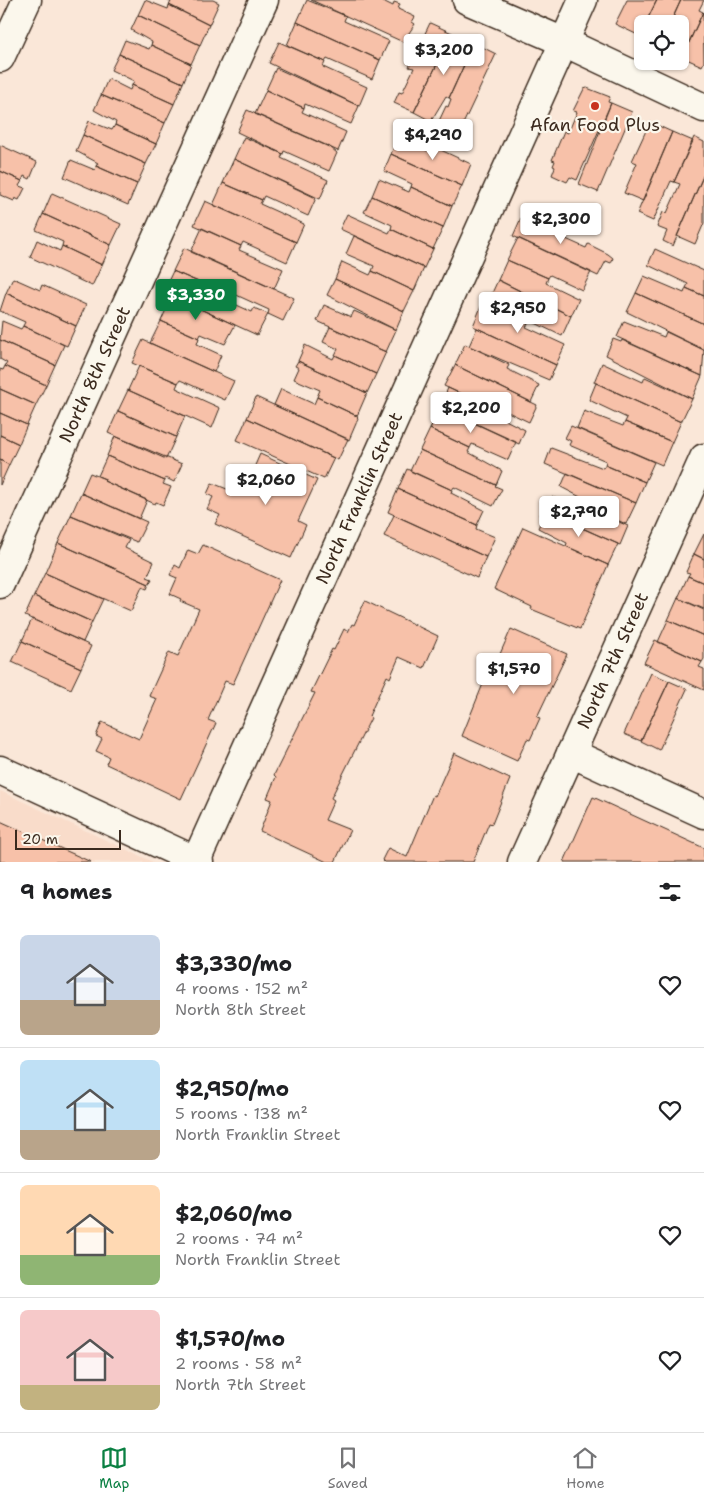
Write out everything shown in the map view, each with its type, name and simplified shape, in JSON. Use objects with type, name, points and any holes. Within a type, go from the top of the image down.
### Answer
[{"type":"street","points":[[0,58],[27,0]]},
{"type":"street","name":"North 8th Street","points":[[0,584],[264,0]]},
{"type":"street","points":[[467,0],[564,42],[704,108]]},
{"type":"street","name":"North Franklin Street","points":[[198,861],[583,0]]},
{"type":"street","name":"North 7th Street","points":[[522,862],[704,458]]},
{"type":"street","points":[[571,753],[704,814]]},
{"type":"street","points":[[0,770],[198,861]]},
{"type":"shaded area","points":[[0,791],[153,862],[0,862]]},
{"type":"building","points":[[145,0],[168,9],[169,5],[209,25],[200,45],[138,15]]},
{"type":"building","points":[[166,0],[213,0],[219,3],[209,25],[169,5],[171,2]]},
{"type":"building","points":[[307,0],[346,16],[344,21],[389,41],[380,60],[297,22]]},
{"type":"building","points":[[311,0],[381,0],[393,6],[394,2],[400,4],[398,9],[415,17],[412,22],[415,24],[403,42]]},
{"type":"building","points":[[627,0],[657,0],[650,15],[634,15],[634,33],[615,24]]},
{"type":"building","points":[[657,0],[681,0],[674,15],[650,15]]},
{"type":"building","points":[[681,0],[704,0],[699,10],[703,12],[689,43],[689,15],[674,15]]},
{"type":"building","points":[[703,12],[704,62],[702,66],[689,60],[689,42]]},
{"type":"building","points":[[138,15],[200,45],[191,64],[151,45],[152,42],[131,30]]},
{"type":"building","points":[[297,22],[380,60],[372,79],[327,59],[325,62],[287,45]]},
{"type":"building","points":[[430,23],[452,33],[414,112],[394,103],[399,92],[402,93],[414,68],[409,67]]},
{"type":"building","points":[[452,33],[474,43],[449,98],[446,96],[431,121],[414,112]]},
{"type":"building","points":[[125,40],[149,49],[151,45],[191,64],[183,83],[119,54]]},
{"type":"building","points":[[279,42],[325,62],[323,67],[367,87],[359,106],[269,63]]},
{"type":"building","points":[[474,43],[496,54],[463,124],[461,124],[458,130],[439,121],[446,106],[448,107],[451,99],[449,98]]},
{"type":"building","points":[[119,54],[183,83],[174,104],[132,85],[134,81],[111,70]]},
{"type":"building","points":[[276,68],[359,106],[351,124],[305,104],[304,108],[266,90]]},
{"type":"building","points":[[108,79],[130,90],[132,85],[174,104],[165,123],[101,95]]},
{"type":"building","points":[[587,88],[610,97],[608,102],[611,103],[577,180],[570,177],[567,182],[552,175],[555,161],[552,160],[564,131],[568,133],[577,112],[573,111],[584,89]]},
{"type":"building","points":[[266,90],[304,108],[302,112],[346,132],[338,151],[255,114]]},
{"type":"building","points":[[101,95],[165,123],[156,144],[115,125],[116,122],[94,110]]},
{"type":"building","points":[[611,103],[632,112],[598,192],[579,184]]},
{"type":"building","points":[[247,110],[330,147],[337,153],[329,171],[284,151],[283,154],[237,132]]},
{"type":"building","points":[[89,121],[112,130],[115,125],[156,144],[146,164],[83,135]]},
{"type":"building","points":[[650,122],[672,132],[643,201],[624,193],[637,163],[632,161]]},
{"type":"building","points":[[672,132],[693,141],[674,182],[671,181],[653,221],[637,214]]},
{"type":"building","points":[[83,135],[146,164],[137,184],[96,166],[98,163],[76,151]]},
{"type":"building","points":[[244,137],[283,154],[281,158],[328,180],[320,199],[234,159]]},
{"type":"building","points":[[694,137],[704,142],[704,174],[673,246],[663,241],[667,231],[657,227],[663,212],[667,213],[680,184],[674,182]]},
{"type":"building","points":[[398,138],[428,151],[430,145],[471,164],[462,186],[391,154]]},
{"type":"building","points":[[0,145],[37,162],[30,179],[24,176],[22,181],[0,171]]},
{"type":"building","points":[[391,154],[462,186],[452,206],[411,187],[412,184],[384,171]]},
{"type":"building","points":[[234,159],[316,198],[308,216],[264,196],[262,200],[223,183]]},
{"type":"building","points":[[71,160],[95,170],[96,166],[137,184],[128,205],[64,177]]},
{"type":"building","points":[[0,171],[22,181],[19,186],[25,188],[19,200],[15,198],[14,201],[0,195]]},
{"type":"building","points":[[704,174],[704,223],[695,244],[677,236]]},
{"type":"building","points":[[379,179],[409,192],[411,187],[452,206],[443,228],[372,196]]},
{"type":"building","points":[[223,183],[262,200],[260,204],[304,224],[296,242],[213,205]]},
{"type":"building","points":[[52,193],[121,224],[111,245],[43,214]]},
{"type":"building","points":[[372,196],[443,228],[433,249],[391,229],[392,225],[364,212]]},
{"type":"building","points":[[205,201],[296,242],[287,262],[243,242],[241,246],[194,225]]},
{"type":"building","points":[[43,214],[111,245],[102,265],[62,246],[63,242],[36,230]]},
{"type":"building","points":[[347,214],[389,233],[391,229],[433,249],[424,268],[340,229]]},
{"type":"building","points":[[528,216],[569,233],[566,239],[586,248],[588,244],[608,254],[613,258],[611,263],[606,261],[598,276],[513,236],[521,218],[526,220]]},
{"type":"building","points":[[202,228],[241,246],[239,250],[283,269],[274,289],[191,252]]},
{"type":"building","points":[[354,236],[424,268],[414,291],[372,271],[374,266],[346,254]]},
{"type":"building","points":[[518,238],[591,272],[582,290],[550,275],[548,278],[507,260]]},
{"type":"building","points":[[37,240],[60,251],[62,246],[102,265],[92,286],[30,257]]},
{"type":"building","points":[[184,248],[294,298],[283,321],[268,314],[269,310],[221,288],[219,291],[173,271]]},
{"type":"building","points":[[655,249],[704,271],[704,296],[686,288],[688,284],[648,265]]},
{"type":"building","points":[[507,260],[548,278],[546,283],[579,299],[571,316],[498,280]]},
{"type":"building","points":[[342,262],[370,275],[372,271],[414,291],[404,311],[335,279]]},
{"type":"building","points":[[173,271],[219,291],[217,296],[252,312],[254,308],[268,314],[257,335],[163,292]]},
{"type":"building","points":[[644,276],[684,293],[686,288],[704,296],[704,324],[636,293]]},
{"type":"building","points":[[13,278],[40,290],[42,285],[86,305],[76,326],[6,293]]},
{"type":"building","points":[[335,279],[404,311],[396,330],[327,295]]},
{"type":"building","points":[[498,280],[571,316],[562,336],[529,320],[528,324],[487,304]]},
{"type":"building","points":[[6,293],[76,326],[67,346],[23,326],[25,322],[0,311]]},
{"type":"building","points":[[636,293],[704,324],[704,350],[627,312]]},
{"type":"building","points":[[172,296],[235,325],[225,344],[201,334],[199,338],[161,321]]},
{"type":"building","points":[[483,302],[528,324],[526,327],[565,345],[556,365],[473,326]]},
{"type":"building","points":[[324,305],[351,317],[354,311],[396,330],[386,352],[317,321]]},
{"type":"building","points":[[2,321],[21,329],[23,326],[64,345],[55,365],[0,340]]},
{"type":"building","points":[[161,321],[199,338],[197,344],[221,355],[214,372],[150,343]]},
{"type":"building","points":[[624,321],[664,337],[666,332],[704,350],[702,376],[617,337]]},
{"type":"building","points":[[330,327],[386,352],[376,374],[335,355],[338,349],[323,342]]},
{"type":"building","points":[[477,328],[556,365],[549,380],[469,346]]},
{"type":"building","points":[[613,339],[621,342],[622,340],[702,376],[692,399],[606,355]]},
{"type":"building","points":[[0,340],[55,365],[46,385],[5,366],[7,363],[0,359]]},
{"type":"building","points":[[143,340],[234,381],[225,400],[180,380],[178,383],[132,363]]},
{"type":"building","points":[[465,344],[509,365],[507,369],[539,385],[531,402],[455,365]]},
{"type":"building","points":[[305,345],[333,359],[335,355],[376,374],[367,393],[298,361]]},
{"type":"building","points":[[298,361],[367,393],[357,416],[317,397],[320,390],[294,379],[299,368],[295,366]]},
{"type":"building","points":[[602,363],[643,382],[645,377],[692,399],[681,422],[594,382]]},
{"type":"building","points":[[455,365],[537,405],[529,422],[491,404],[489,407],[444,386]]},
{"type":"building","points":[[5,366],[46,385],[36,405],[0,389],[0,369],[3,370]]},
{"type":"building","points":[[139,366],[178,383],[176,388],[220,408],[212,428],[128,390]]},
{"type":"building","points":[[596,383],[681,422],[672,442],[625,422],[627,418],[589,400]]},
{"type":"building","points":[[448,388],[489,407],[488,411],[525,430],[519,444],[440,407]]},
{"type":"building","points":[[0,389],[36,405],[27,425],[0,413]]},
{"type":"building","points":[[281,389],[314,404],[317,397],[357,416],[358,419],[349,440],[274,405]]},
{"type":"building","points":[[128,390],[185,416],[176,437],[118,411]]},
{"type":"building","points":[[256,397],[348,439],[338,460],[247,418]]},
{"type":"building","points":[[440,407],[516,442],[508,460],[472,444],[470,448],[430,429]]},
{"type":"building","points":[[118,411],[176,437],[166,459],[108,433]]},
{"type":"building","points":[[584,411],[623,426],[625,422],[672,442],[662,465],[577,428]]},
{"type":"building","points":[[0,413],[27,425],[19,444],[0,435]]},
{"type":"building","points":[[247,418],[334,458],[324,479],[237,440]]},
{"type":"building","points":[[571,426],[654,462],[645,482],[605,465],[606,461],[569,445],[571,441],[565,438]]},
{"type":"building","points":[[430,429],[470,448],[468,452],[502,471],[496,485],[420,450]]},
{"type":"building","points":[[0,435],[19,444],[9,465],[0,460]]},
{"type":"building","points":[[115,436],[182,464],[174,482],[166,478],[165,481],[107,456]]},
{"type":"building","points":[[551,448],[603,468],[605,465],[645,482],[636,503],[545,464]]},
{"type":"building","points":[[420,450],[502,489],[493,506],[454,487],[452,490],[410,471]]},
{"type":"building","points":[[260,454],[317,480],[298,521],[306,525],[291,558],[215,524],[220,515],[207,509],[213,497],[207,494],[212,483],[242,495]]},
{"type":"building","points":[[107,456],[165,481],[163,484],[171,487],[163,505],[156,502],[155,504],[104,481],[105,479],[98,476]]},
{"type":"building","points":[[0,460],[9,465],[0,485]]},
{"type":"building","points":[[407,469],[452,490],[451,493],[484,510],[477,525],[398,489]]},
{"type":"building","points":[[90,473],[147,500],[139,519],[81,493]]},
{"type":"building","points":[[567,473],[636,503],[626,524],[586,507],[588,501],[561,487]]},
{"type":"building","points":[[398,489],[477,525],[476,529],[495,537],[486,557],[388,512]]},
{"type":"building","points":[[81,493],[147,522],[137,542],[71,515]]},
{"type":"building","points":[[552,497],[585,510],[586,507],[628,526],[620,545],[542,510],[544,507],[547,508]]},
{"type":"building","points":[[542,510],[618,544],[608,565],[566,546],[567,543],[538,528],[543,517],[540,515]]},
{"type":"building","points":[[71,515],[129,540],[125,548],[154,562],[147,577],[152,579],[149,584],[58,543]]},
{"type":"building","points":[[394,515],[486,557],[477,578],[384,536]]},
{"type":"building","points":[[523,527],[608,565],[580,629],[531,609],[532,607],[494,589]]},
{"type":"building","points":[[704,534],[704,559],[694,554]]},
{"type":"building","points":[[58,543],[149,584],[147,589],[142,587],[131,611],[45,573]]},
{"type":"building","points":[[203,545],[280,580],[233,684],[225,681],[208,720],[216,723],[181,799],[106,764],[109,757],[96,751],[102,739],[96,736],[102,722],[139,739],[157,699],[149,696],[169,652],[178,656],[199,609],[180,601],[181,599],[170,594],[177,578],[170,575],[175,565],[180,568],[188,550],[198,554]]},
{"type":"building","points":[[694,554],[704,559],[704,583],[688,576],[690,573],[686,572]]},
{"type":"building","points":[[45,573],[103,599],[92,622],[34,596]]},
{"type":"building","points":[[688,576],[704,583],[704,609],[678,598]]},
{"type":"building","points":[[34,596],[92,622],[83,642],[25,616]]},
{"type":"building","points":[[678,598],[704,610],[704,636],[668,620]]},
{"type":"building","points":[[365,601],[438,636],[424,668],[399,657],[390,678],[387,676],[369,716],[371,718],[331,798],[334,800],[325,820],[350,830],[335,862],[327,862],[260,831],[272,800],[267,798],[276,777],[274,775],[315,693],[311,692],[332,649],[334,650],[344,629],[348,632],[352,624],[354,625]]},
{"type":"building","points":[[32,619],[91,646],[81,668],[22,641]]},
{"type":"building","points":[[668,620],[704,636],[704,659],[702,662],[658,642]]},
{"type":"building","points":[[511,629],[567,654],[537,717],[540,718],[530,740],[527,739],[517,761],[462,736],[489,669],[493,670]]},
{"type":"building","points":[[655,640],[702,662],[699,667],[704,669],[704,690],[644,663]]},
{"type":"building","points":[[22,641],[81,668],[71,689],[12,662]]},
{"type":"building","points":[[651,673],[669,681],[641,741],[624,734]]},
{"type":"building","points":[[669,681],[687,689],[659,750],[641,741]]},
{"type":"building","points":[[454,753],[510,779],[492,824],[489,823],[473,862],[384,862],[382,860],[388,848],[407,857],[433,795],[435,796]]},
{"type":"building","points":[[593,797],[704,848],[704,862],[564,862]]},
{"type":"building","points":[[0,821],[91,862],[0,862]]},
{"type":"place","name":"Afan Food Plus","points":[[595,106]]}]
